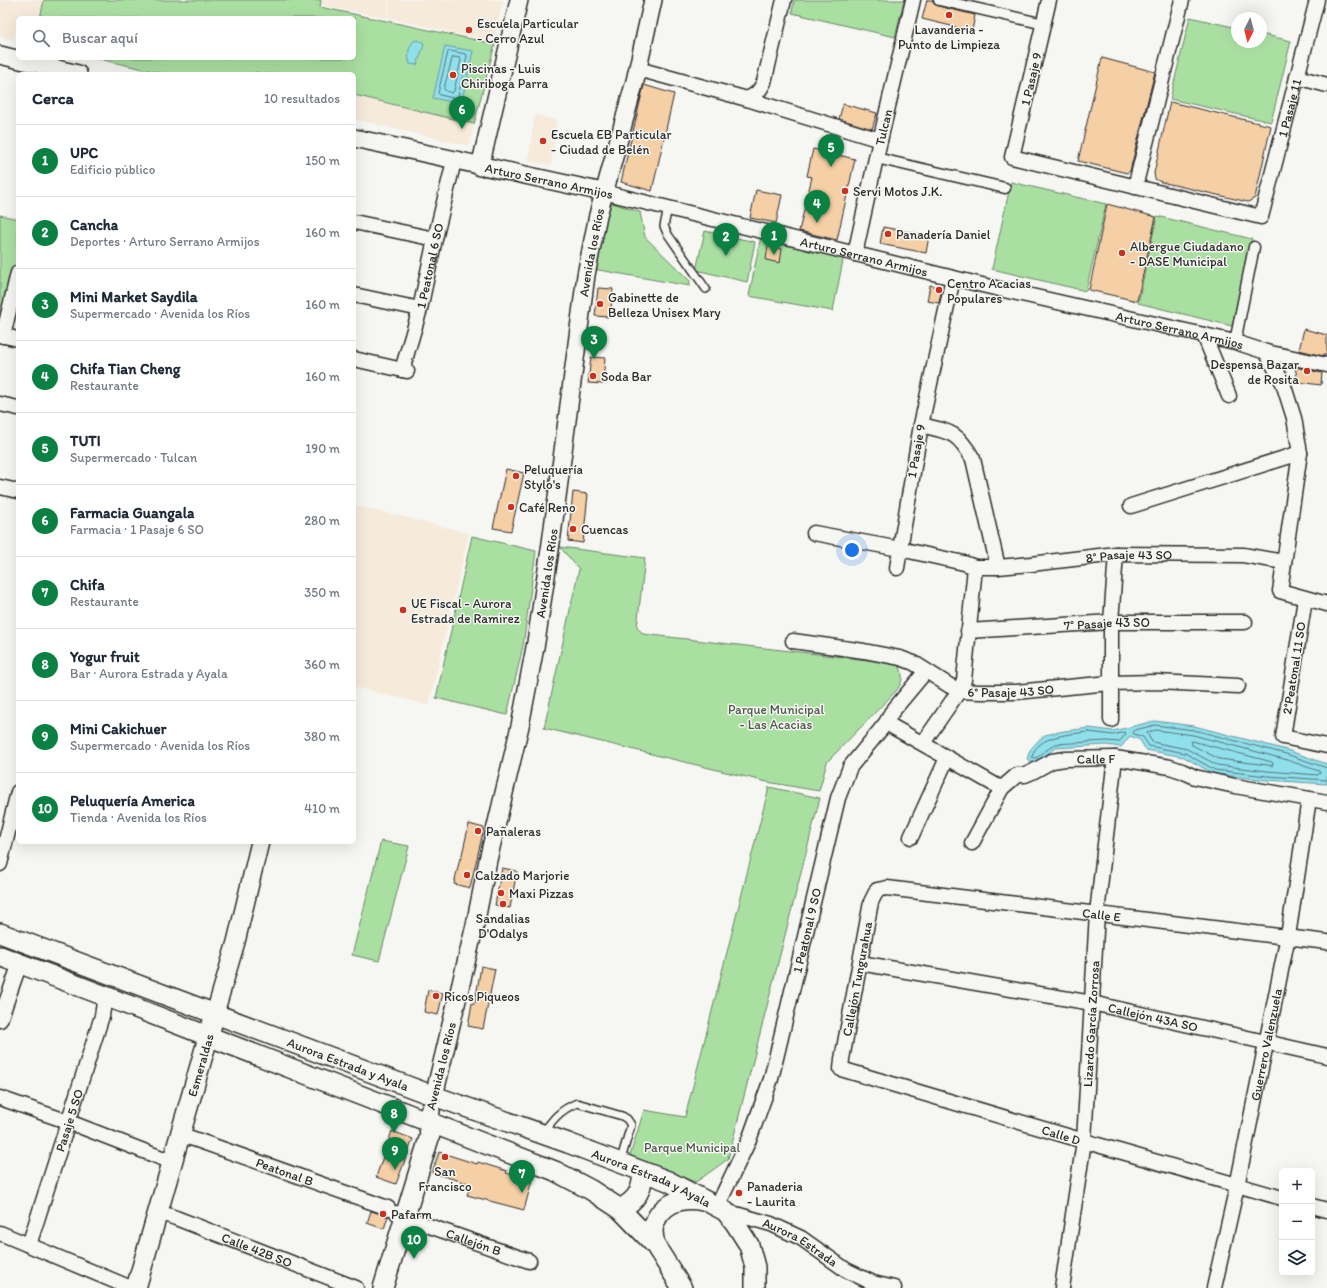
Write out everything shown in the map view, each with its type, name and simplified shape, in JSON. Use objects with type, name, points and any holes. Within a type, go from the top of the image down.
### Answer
[{"type":"main road","name":"Aurora Estrada y Ayala","points":[[0,933],[434,1096],[543,1134],[668,1181],[718,1207]]},
{"type":"main road","name":"Aurora Estrada y Ayala","points":[[0,956],[555,1171],[591,1190],[620,1209],[655,1245],[682,1288]]},
{"type":"main road","name":"Esmeraldas","points":[[136,1288],[215,1013]]},
{"type":"main road","name":"Avenida los Ríos","points":[[372,1288],[397,1213],[420,1132],[428,1121],[434,1096]]},
{"type":"main road","points":[[620,1209],[630,1203],[638,1195],[642,1184],[643,1172]]},
{"type":"main road","points":[[655,1245],[653,1230],[657,1216],[667,1206],[681,1200],[695,1200],[718,1207],[735,1223],[749,1245],[755,1267],[755,1288]]},
{"type":"main road","name":"Avenida los Ríos","points":[[383,1288],[397,1213]]},
{"type":"street","points":[[480,167],[519,0]]},
{"type":"street","name":"Avenida los Ríos","points":[[434,1096],[475,925],[488,860],[520,726],[536,642],[550,550],[586,275],[603,192],[638,69],[653,0]]},
{"type":"street","points":[[747,99],[756,95],[761,90],[764,82],[784,0]]},
{"type":"street","name":"Tulcan","points":[[855,254],[913,0]]},
{"type":"street","points":[[939,0],[1044,24]]},
{"type":"street","name":"1 Pasaje 9","points":[[1049,0],[1012,157],[1135,187]]},
{"type":"street","points":[[1135,187],[1182,0]]},
{"type":"street","name":"1 Pasaje 11","points":[[1135,187],[1260,217],[1317,0]]},
{"type":"street","points":[[0,56],[16,60]]},
{"type":"street","points":[[16,60],[65,72]]},
{"type":"street","points":[[638,69],[747,99],[880,140]]},
{"type":"street","points":[[1297,78],[1327,85]]},
{"type":"street","name":"Arturo Serrano Armijos","points":[[356,138],[480,167],[603,192],[953,278],[1235,342],[1266,352],[1327,364]]},
{"type":"street","points":[[876,158],[1005,188]]},
{"type":"street","name":"1 Peatonal 6 SO","points":[[356,359],[405,371],[454,161]]},
{"type":"street","points":[[356,222],[435,239]]},
{"type":"street","points":[[1235,342],[1254,247]]},
{"type":"street","name":"1 Pasaje 9","points":[[897,568],[920,425],[953,278]]},
{"type":"street","points":[[16,282],[2,336],[16,339]]},
{"type":"street","points":[[356,295],[420,309]]},
{"type":"street","points":[[1204,335],[1229,396]]},
{"type":"street","points":[[1266,352],[1283,383],[1294,418],[1300,453],[1280,591],[1327,604]]},
{"type":"street","points":[[0,404],[16,408]]},
{"type":"street","points":[[920,425],[947,431],[958,437],[973,458],[998,567]]},
{"type":"street","points":[[1132,506],[1178,490],[1300,453]]},
{"type":"street","points":[[0,487],[16,491]]},
{"type":"street","points":[[814,533],[900,549],[964,563],[975,567],[964,680],[959,691],[923,744]]},
{"type":"street","points":[[1111,720],[1111,622],[1116,554]]},
{"type":"street","name":"8° Pasaje 43 SO","points":[[975,567],[998,567],[1116,554],[1243,555],[1284,562]]},
{"type":"street","name":"2°Peatonal 11 SO","points":[[1305,599],[1284,738],[1327,746]]},
{"type":"street","name":"7° Pasaje 43 SO","points":[[968,631],[1111,622],[1246,622]]},
{"type":"street","name":"6° Pasaje 43 SO","points":[[793,641],[864,651],[900,658],[914,663],[959,691],[1016,692],[1110,683],[1157,682],[1238,686]]},
{"type":"street","name":"1 Peatonal 9 SO","points":[[718,1207],[749,1140],[771,1079],[838,798],[850,767],[926,671]]},
{"type":"street","points":[[886,723],[1002,788],[972,843]]},
{"type":"street","points":[[911,836],[947,758]]},
{"type":"street","name":"Calle F","points":[[1002,788],[1017,775],[1032,772],[1052,761],[1065,759],[1115,758],[1170,767],[1182,770],[1195,777],[1235,786],[1327,802]]},
{"type":"street","name":"Lizardo García Zorrosa","points":[[1062,1288],[1084,1141],[1097,913],[1115,758]]},
{"type":"street","name":"Guerrero Valenzuela","points":[[1214,1288],[1237,1186],[1288,936],[1309,799]]},
{"type":"street","points":[[0,864],[16,800]]},
{"type":"street","name":"Esmeraldas","points":[[215,1013],[236,942],[260,844]]},
{"type":"street","name":"Calle E","points":[[877,890],[887,888],[1288,936],[1327,942]]},
{"type":"street","name":"Callejón Tungurahua","points":[[841,1069],[871,902],[877,890]]},
{"type":"street","name":"Callejón 43A SO","points":[[860,963],[1092,1003],[1327,1056]]},
{"type":"street","points":[[0,1020],[20,964]]},
{"type":"street","name":"Pasaje 5 SO","points":[[29,1245],[102,1016],[106,996]]},
{"type":"street","name":"Calle D","points":[[841,1069],[1279,1197]]},
{"type":"street","points":[[0,1098],[69,1122],[172,1162]]},
{"type":"street","name":"Peatonal B","points":[[180,1135],[202,1141],[397,1213]]},
{"type":"street","name":"Aurora Estrada","points":[[718,1207],[771,1224],[801,1238],[846,1270],[873,1283],[894,1288]]},
{"type":"street","points":[[1315,1207],[1327,1210]]},
{"type":"street","name":"Calle 42B SO","points":[[158,1212],[356,1288]]},
{"type":"street","name":"Callejón B","points":[[397,1213],[529,1261]]},
{"type":"street","points":[[0,1234],[131,1288]]},
{"type":"lane","points":[[668,208],[664,226],[667,233],[706,289]]},
{"type":"lane","points":[[543,1134],[553,1119],[560,1112],[577,1104],[622,1116],[630,1121],[630,1125],[620,1163]]},
{"type":"shaded area","points":[[0,0],[43,0],[39,16],[16,16],[16,28],[13,40],[0,37]]},
{"type":"shaded area","points":[[322,0],[388,0],[388,18],[321,5]]},
{"type":"shaded area","name":"Escuela Particular - Cerro Azul","points":[[389,0],[503,0],[494,42],[389,18]]},
{"type":"shaded area","points":[[356,96],[474,124],[469,146],[356,119]]},
{"type":"shaded area","name":"Escuela EB Particular - Ciudad de Belén","points":[[535,115],[557,120],[551,165],[528,161]]},
{"type":"shaded area","name":"UE Fiscal - Aurora Estrada de Ramirez","points":[[356,505],[469,533],[429,705],[356,687]]},
{"type":"green space","points":[[44,0],[321,0],[320,7],[495,44],[474,124],[356,95],[356,72],[156,72],[104,60],[356,60],[356,16],[40,16]]},
{"type":"green space","points":[[794,0],[904,0],[895,37],[792,13]]},
{"type":"green space","points":[[1190,17],[1231,27],[1231,48],[1267,48],[1267,35],[1291,41],[1271,122],[1170,99]]},
{"type":"green space","points":[[1011,182],[1106,204],[1086,291],[992,269]]},
{"type":"green space","points":[[606,201],[640,212],[645,237],[690,281],[690,286],[593,269]]},
{"type":"green space","points":[[0,215],[16,219],[16,269],[0,332]]},
{"type":"green space","points":[[1157,216],[1252,239],[1232,326],[1138,303]]},
{"type":"green space","points":[[705,231],[755,242],[747,282],[696,270]]},
{"type":"green space","points":[[761,236],[844,255],[833,311],[749,296]]},
{"type":"green space","points":[[472,536],[536,551],[523,646],[507,715],[436,698]]},
{"type":"green space","name":"Parque Municipal - Las Acacias","points":[[560,547],[645,558],[637,627],[643,634],[894,663],[900,667],[902,674],[901,683],[896,691],[827,762],[819,791],[767,782],[544,728],[579,569]]},
{"type":"green space","name":"Parque Municipal","points":[[769,787],[820,798],[728,1159],[696,1182],[629,1159],[644,1110],[685,1117]]},
{"type":"green space","points":[[381,841],[409,846],[379,961],[352,955]]},
{"type":"water","points":[[416,40],[423,42],[424,45],[417,65],[410,64],[409,57],[411,44]]},
{"type":"water","name":"Piscinas - Luis Chiriboga Parra","points":[[445,46],[473,51],[461,104],[433,98]]},
{"type":"water","points":[[1155,721],[1194,726],[1287,750],[1327,764],[1327,784],[1266,780],[1214,774],[1184,757],[1146,750],[1140,740],[1130,736],[1121,747],[1106,745],[1055,748],[1035,764],[1027,759],[1030,750],[1045,735],[1089,728],[1113,731]]},
{"type":"building","name":"Lavanderia - Punto de Limpieza","points":[[927,0],[933,0],[934,4],[938,6],[975,15],[972,31],[922,19]]},
{"type":"building","points":[[1102,58],[1155,72],[1130,171],[1127,173],[1078,161]]},
{"type":"building","points":[[644,85],[674,94],[652,191],[621,182]]},
{"type":"building","points":[[1170,102],[1271,126],[1255,198],[1248,202],[1161,182],[1155,179],[1154,173]]},
{"type":"building","points":[[843,104],[877,113],[872,129],[839,119]]},
{"type":"building","points":[[813,149],[855,159],[837,240],[799,231],[812,177],[807,176]]},
{"type":"building","points":[[756,190],[782,195],[776,223],[750,218]]},
{"type":"building","name":"Albergue Ciudadano - DASE Municipal","points":[[1107,204],[1156,217],[1137,301],[1089,290]]},
{"type":"building","points":[[883,227],[929,236],[926,253],[880,244]]},
{"type":"building","points":[[768,246],[782,249],[780,263],[766,260]]},
{"type":"building","points":[[930,285],[942,288],[939,303],[927,301]]},
{"type":"building","points":[[598,288],[613,289],[610,317],[595,316]]},
{"type":"building","points":[[1304,329],[1327,335],[1327,355],[1324,354],[1323,356],[1299,350]]},
{"type":"building","points":[[591,357],[605,358],[603,384],[588,383]]},
{"type":"building","points":[[1295,367],[1322,373],[1321,385],[1298,382]]},
{"type":"building","points":[[506,469],[524,473],[511,531],[493,528]]},
{"type":"building","points":[[573,492],[588,494],[583,543],[568,541]]},
{"type":"building","points":[[469,824],[484,828],[470,888],[454,884]]},
{"type":"building","points":[[502,868],[517,871],[510,908],[495,905]]},
{"type":"building","points":[[481,966],[495,969],[483,1029],[468,1026],[472,1003],[475,1003]]},
{"type":"building","points":[[428,990],[443,993],[438,1015],[424,1012]]},
{"type":"building","points":[[392,1131],[413,1139],[396,1184],[376,1177]]},
{"type":"building","points":[[439,1152],[477,1164],[478,1162],[507,1171],[506,1173],[532,1180],[524,1210],[467,1195],[471,1184],[432,1173]]},
{"type":"building","points":[[371,1211],[388,1216],[384,1229],[367,1223]]},
{"type":"place","name":"Lavanderia - Punto de Limpieza","points":[[949,15]]},
{"type":"place","name":"Escuela Particular - Cerro Azul","points":[[469,30]]},
{"type":"place","name":"Piscinas - Luis Chiriboga Parra","points":[[453,75]]},
{"type":"place","name":"Farmacia Guangala","points":[[462,129]]},
{"type":"place","name":"Escuela EB Particular - Ciudad de Belén","points":[[543,141]]},
{"type":"place","name":"TUTI","points":[[831,167]]},
{"type":"place","name":"Servi Motos J.K.","points":[[845,191]]},
{"type":"place","name":"Chifa Tian Cheng","points":[[817,223]]},
{"type":"place","name":"Panadería Daniel","points":[[888,234]]},
{"type":"place","name":"Albergue Ciudadano - DASE Municipal","points":[[1122,253]]},
{"type":"place","name":"UPC","points":[[774,255]]},
{"type":"place","name":"Cancha","points":[[726,256]]},
{"type":"place","name":"Centro Acacias Populares","points":[[939,290]]},
{"type":"place","name":"Gabinette de Belleza Unisex Mary","points":[[600,304]]},
{"type":"place","name":"Mini Market Saydila","points":[[594,359]]},
{"type":"place","name":"Despensa Bazar de Rosita","points":[[1307,371]]},
{"type":"place","name":"Soda Bar","points":[[593,376]]},
{"type":"place","name":"Peluquería Stylo's","points":[[516,476]]},
{"type":"place","name":"Café Reno","points":[[511,507]]},
{"type":"place","name":"Cuencas","points":[[573,529]]},
{"type":"place","name":"UE Fiscal - Aurora Estrada de Ramirez","points":[[403,610]]},
{"type":"place","name":"Pañaleras","points":[[478,831]]},
{"type":"place","name":"Calzado Marjorie","points":[[467,875]]},
{"type":"place","name":"Maxi Pizzas","points":[[501,893]]},
{"type":"place","name":"Sandalias D'Odalys","points":[[503,904]]},
{"type":"place","name":"Ricos Piqueos","points":[[436,996]]},
{"type":"place","name":"Yogur fruit","points":[[394,1133]]},
{"type":"place","name":"San Francisco","points":[[445,1157]]},
{"type":"place","name":"Mini Cakichuer","points":[[395,1170]]},
{"type":"place","name":"Chifa","points":[[522,1193]]},
{"type":"place","name":"Panaderia - Laurita","points":[[739,1193]]},
{"type":"place","name":"Pafarm","points":[[383,1214]]},
{"type":"place","name":"Peluquería America","points":[[414,1259]]}]
